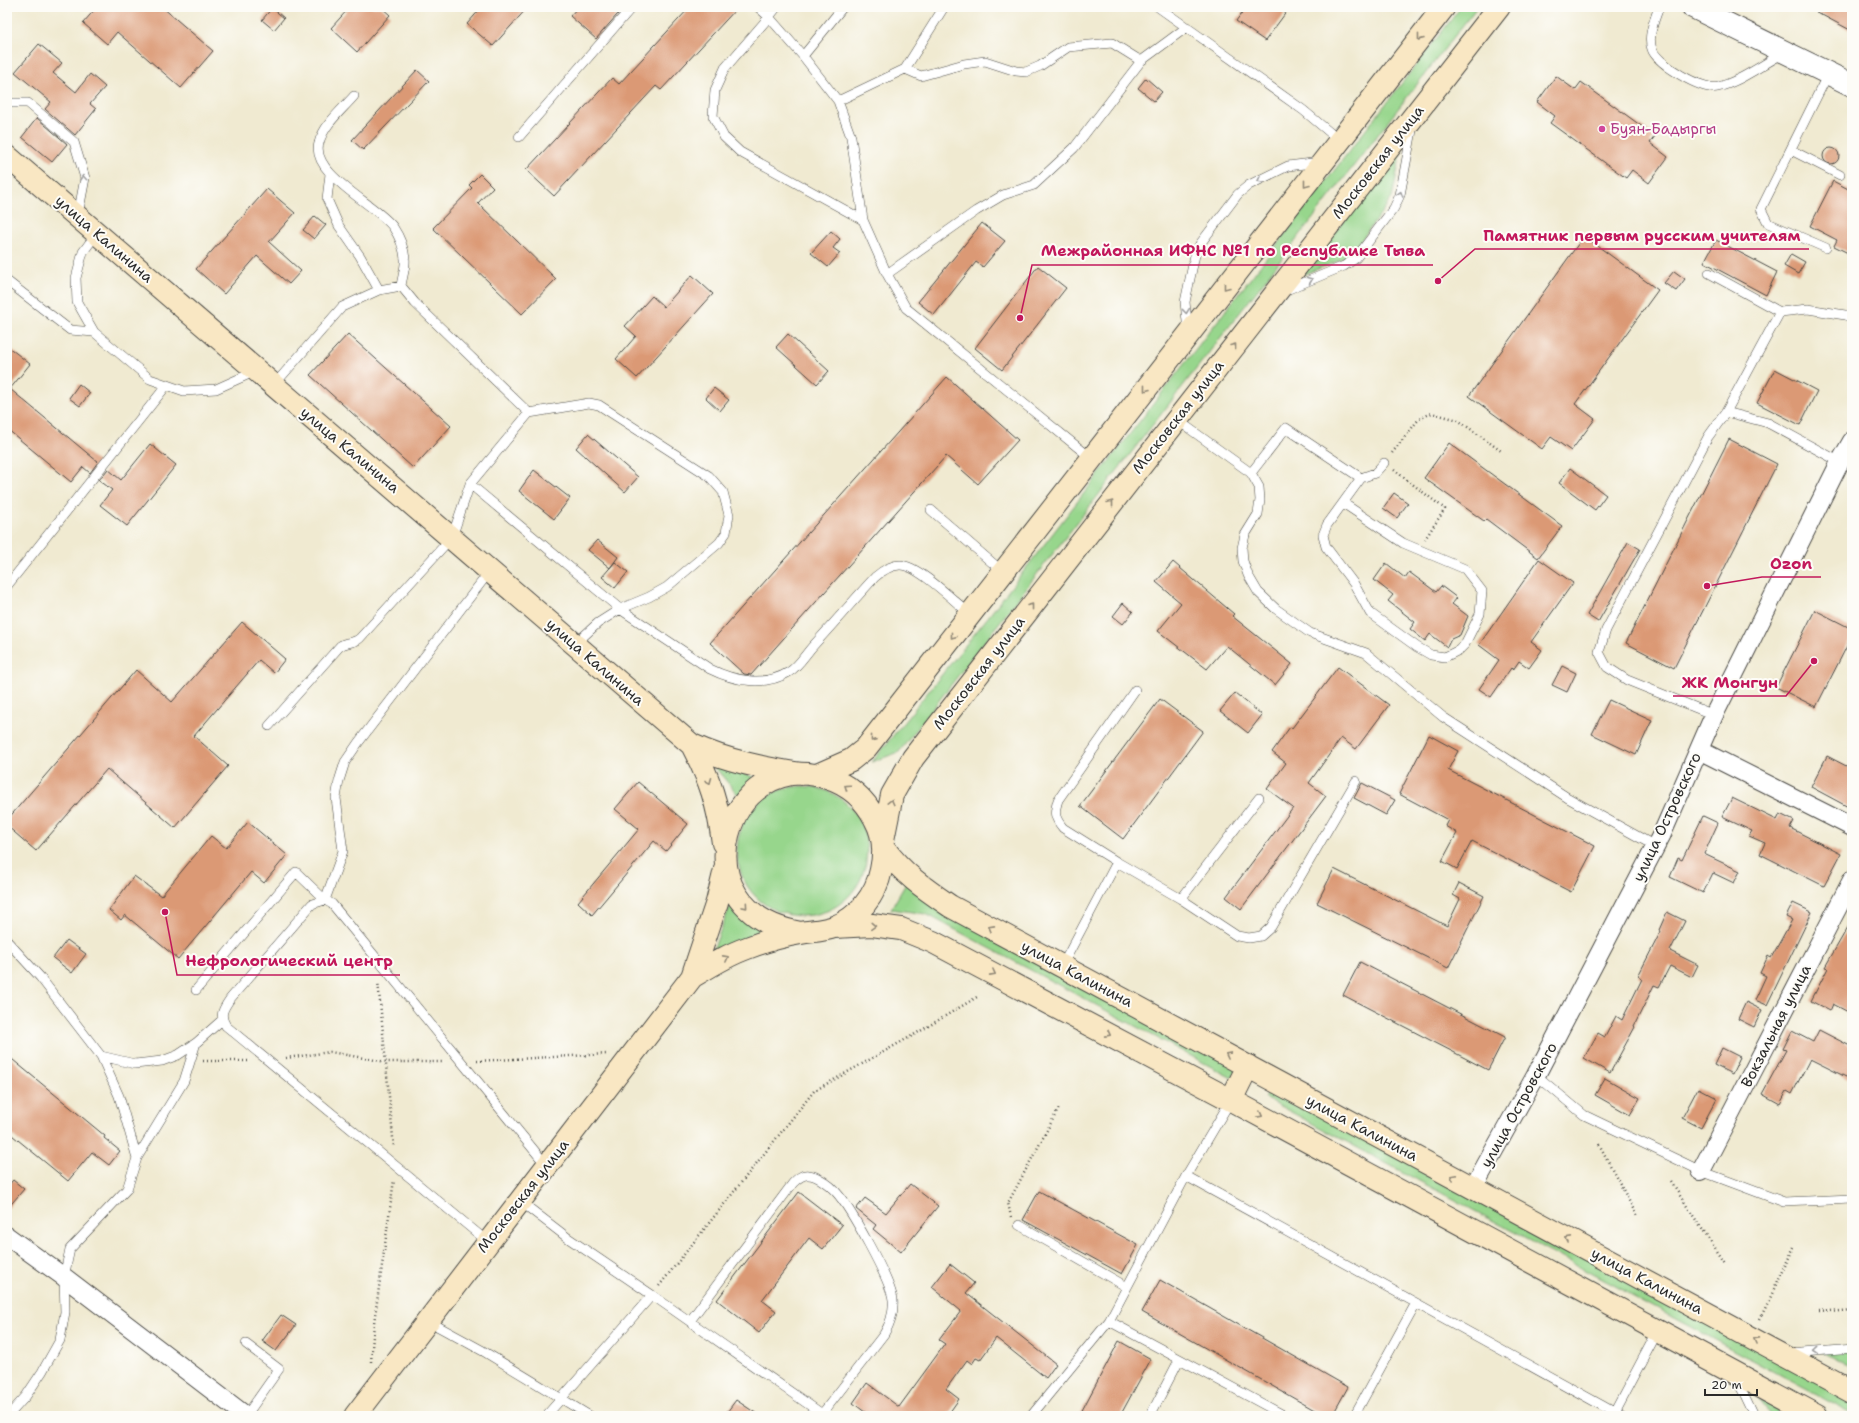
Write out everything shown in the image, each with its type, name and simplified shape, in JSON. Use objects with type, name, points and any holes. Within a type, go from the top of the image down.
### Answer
[{"type":"main road","points":[[1444,7],[866,748],[851,760],[809,775],[781,777],[762,786],[747,799],[735,815],[727,834],[725,860],[730,882],[739,899],[751,912],[766,923],[782,930],[801,933],[834,927],[872,925],[901,929],[933,942],[1231,1100],[1817,1416]]},
{"type":"main road","name":"Московская улица","points":[[834,927],[854,916],[869,900],[879,880],[884,858],[883,844],[892,795],[913,758],[1499,7]]},
{"type":"main road","name":"улица Калинина","points":[[7,156],[452,537],[692,745],[712,754],[735,761],[839,782],[856,793],[869,808],[879,826],[883,844],[904,872],[922,888],[950,906],[1852,1392]]},
{"type":"main road","name":"улица Калинина","points":[[692,745],[714,792],[720,817],[725,860]]},
{"type":"main road","name":"Московская улица","points":[[355,1416],[692,977],[717,902],[725,860]]},
{"type":"main road","name":"Московская улица","points":[[692,977],[730,955],[748,948],[801,933]]},
{"type":"main road","points":[[1231,1100],[1248,1066]]},
{"type":"street","points":[[1693,7],[1852,85]]},
{"type":"street","name":"улица Островского","points":[[1473,1188],[1536,1074],[1655,846],[1714,715],[1840,462],[1852,441]]},
{"type":"street","points":[[1699,750],[1852,827]]},
{"type":"street","name":"Вокзальная улица","points":[[1701,1171],[1852,880]]},
{"type":"street","points":[[7,1236],[64,1277],[246,1416]]},
{"type":"lane","points":[[519,137],[632,7]]},
{"type":"lane","points":[[758,7],[803,56],[838,101],[851,137],[863,220],[887,274],[906,308],[1091,458]]},
{"type":"lane","points":[[777,7],[726,68],[715,90],[713,116],[724,137],[740,152],[863,220]]},
{"type":"lane","points":[[803,56],[843,7]]},
{"type":"lane","points":[[838,101],[905,69],[944,7]]},
{"type":"lane","points":[[1158,7],[1303,110],[1340,141]]},
{"type":"lane","points":[[1659,7],[1651,30],[1651,48],[1663,64],[1700,85],[1717,87],[1737,79],[1785,52]]},
{"type":"lane","points":[[887,274],[976,211],[1003,195],[1034,185],[1074,148],[1141,61],[1187,27]]},
{"type":"lane","points":[[905,69],[922,76],[964,64],[985,61],[1016,71],[1026,72],[1040,66],[1068,47],[1112,43],[1141,61]]},
{"type":"lane","points":[[1826,248],[1768,223],[1761,209],[1828,74]]},
{"type":"lane","points":[[354,96],[324,131],[318,144],[320,158],[330,174],[392,226],[400,241],[405,260],[401,286],[415,303],[529,413]]},
{"type":"lane","points":[[7,103],[28,104],[74,142],[85,178],[78,216]]},
{"type":"lane","points":[[1274,296],[1344,266],[1356,258],[1394,208],[1400,196],[1411,142],[1414,116]]},
{"type":"lane","points":[[1791,150],[1840,175]]},
{"type":"lane","points":[[1188,335],[1185,302],[1195,255],[1200,244],[1234,201],[1250,185],[1288,166],[1323,162]]},
{"type":"lane","points":[[330,174],[327,199],[339,226],[360,256],[379,290]]},
{"type":"lane","points":[[97,233],[83,252],[76,278],[76,302],[94,332],[150,379],[184,391],[216,389],[257,370]]},
{"type":"lane","points":[[1709,273],[1780,312],[1808,309],[1852,318]]},
{"type":"lane","points":[[7,282],[70,330],[94,332]]},
{"type":"lane","points":[[274,386],[342,307],[379,290],[401,286]]},
{"type":"lane","points":[[1714,715],[1627,680],[1608,667],[1599,652],[1606,630],[1708,437],[1726,412],[1780,312]]},
{"type":"lane","points":[[7,586],[167,385]]},
{"type":"lane","points":[[269,726],[340,646],[346,643],[355,642],[360,638],[452,537],[470,484],[529,413],[589,403],[599,405],[699,468],[716,483],[723,492],[729,515],[728,526],[719,543],[667,587],[649,597],[620,609],[598,623],[574,644]]},
{"type":"lane","points":[[1726,412],[1768,423],[1840,462]]},
{"type":"lane","points":[[1176,420],[1251,473],[1259,486],[1260,500],[1258,514],[1245,535],[1242,548],[1243,562],[1248,575],[1258,592],[1276,609],[1310,633],[1366,653],[1443,716],[1568,798],[1655,846]]},
{"type":"lane","points":[[1251,473],[1286,428],[1361,478]]},
{"type":"lane","points":[[1343,503],[1403,543],[1465,569],[1482,591],[1480,614],[1465,644],[1459,650],[1445,657],[1431,655],[1417,647],[1370,613],[1354,584],[1326,546],[1323,535],[1327,525],[1361,478],[1375,473],[1384,463]]},
{"type":"lane","points":[[470,484],[620,609],[710,669],[725,677],[741,681],[768,679],[790,672],[875,577],[886,568],[898,565],[908,566],[924,576],[970,614]]},
{"type":"lane","points":[[931,510],[1003,572]]},
{"type":"lane","points":[[325,900],[343,851],[336,798],[339,781],[345,762],[490,571]]},
{"type":"lane","points":[[1136,690],[1058,800],[1055,811],[1056,820],[1063,828],[1117,862],[1181,899],[1237,936],[1249,938],[1261,936],[1271,927],[1356,780]]},
{"type":"lane","points":[[1181,899],[1259,798]]},
{"type":"lane","points":[[1062,966],[1117,862]]},
{"type":"lane","points":[[196,990],[296,872],[325,900],[332,904],[546,1166]]},
{"type":"lane","points":[[325,900],[312,904],[230,999],[222,1012],[222,1020],[226,1026],[267,1061],[488,1242]]},
{"type":"lane","points":[[7,941],[40,977],[101,1056],[119,1096],[137,1158]]},
{"type":"lane","points":[[101,1056],[135,1064],[162,1061],[178,1055],[196,1043],[222,1020]]},
{"type":"lane","points":[[8,1416],[26,1396],[42,1372],[60,1340],[65,1312],[64,1277],[70,1248],[127,1189],[137,1158],[184,1081],[196,1043]]},
{"type":"lane","points":[[1536,1074],[1584,1115],[1701,1171],[1784,1202],[1852,1199]]},
{"type":"lane","points":[[1031,1416],[1109,1321],[1186,1176],[1231,1100]]},
{"type":"lane","points":[[520,1201],[568,1238],[652,1294],[690,1321],[823,1415],[884,1334],[890,1324],[893,1299],[889,1285],[852,1214],[836,1192],[816,1177],[808,1174],[799,1177],[793,1183],[690,1321]]},
{"type":"lane","points":[[1186,1176],[1618,1414],[1658,1330]]},
{"type":"lane","points":[[1019,1225],[1127,1287]]},
{"type":"lane","points":[[546,1416],[560,1398],[652,1294]]},
{"type":"lane","points":[[1354,1416],[1416,1303]]},
{"type":"lane","points":[[428,1321],[483,1351],[590,1416]]},
{"type":"lane","points":[[1109,1321],[1285,1416]]},
{"type":"lane","points":[[246,1344],[279,1369],[246,1416]]},
{"type":"lane","points":[[1782,1355],[1852,1349]]},
{"type":"lane","points":[[1150,1416],[1179,1360]]},
{"type":"lane","points":[[1732,1370],[1754,1416]]},
{"type":"path","points":[[1418,549],[1446,508],[1384,463],[1400,441],[1419,419],[1432,413],[1458,420],[1501,451]]},
{"type":"path","points":[[371,1368],[374,1323],[396,1166],[376,957]]},
{"type":"path","points":[[652,1294],[814,1091],[917,1033],[977,996]]},
{"type":"path","points":[[190,1062],[267,1061],[330,1052],[386,1062],[461,1062],[634,1053]]},
{"type":"path","points":[[1019,1225],[1011,1218],[1008,1203],[1059,1108]]},
{"type":"path","points":[[1599,1144],[1637,1216]]},
{"type":"path","points":[[1671,1182],[1725,1264]]},
{"type":"path","points":[[1758,1323],[1794,1247]]},
{"type":"path","points":[[1819,1312],[1852,1309]]},
{"type":"green space","points":[[1461,7],[1477,7],[899,752],[872,762],[988,617]]},
{"type":"green space","points":[[1402,146],[1392,198],[1349,257],[1302,275]]},
{"type":"green space","points":[[708,759],[753,777],[739,796]]},
{"type":"green space","points":[[808,786],[821,788],[833,793],[844,800],[853,809],[865,832],[867,851],[863,876],[853,893],[844,902],[821,914],[796,916],[783,914],[771,909],[760,902],[751,893],[739,870],[737,845],[739,832],[744,820],[751,809],[760,800],[783,788]]},
{"type":"green space","points":[[908,880],[1237,1069],[1232,1078],[926,914],[891,909]]},
{"type":"green space","points":[[731,903],[760,930],[710,958]]},
{"type":"green space","points":[[1272,1088],[1852,1400],[1852,1414],[1265,1098]]},
{"type":"green space","points":[[1852,1349],[1852,1368],[1820,1351]]},
{"type":"green space","points":[[1760,1399],[1793,1416],[1770,1416]]},
{"type":"building","points":[[97,7],[162,7],[213,51],[181,88],[117,32],[107,44],[83,23]]},
{"type":"building","points":[[350,7],[381,7],[390,15],[357,52],[331,28]]},
{"type":"building","points":[[482,7],[528,7],[493,46],[467,24]]},
{"type":"building","points":[[578,7],[624,7],[596,39],[570,16]]},
{"type":"building","points":[[690,7],[738,7],[661,90],[656,86],[554,196],[526,170],[612,78],[619,84]]},
{"type":"building","points":[[1246,7],[1290,7],[1265,41],[1236,21]]},
{"type":"building","points":[[1807,7],[1852,7],[1852,31]]},
{"type":"building","points":[[272,8],[284,18],[274,30],[262,20]]},
{"type":"building","points":[[39,44],[62,63],[53,73],[76,92],[90,74],[105,87],[90,104],[96,109],[75,135],[45,109],[51,102],[15,72]]},
{"type":"building","points":[[417,70],[429,81],[363,150],[352,140]]},
{"type":"building","name":"Буян-Бадыргы","points":[[1556,76],[1575,90],[1581,82],[1655,136],[1650,143],[1668,157],[1649,183],[1632,170],[1626,178],[1550,123],[1555,116],[1537,102]]},
{"type":"building","points":[[1146,78],[1162,92],[1154,101],[1138,88]]},
{"type":"building","points":[[37,118],[67,144],[52,162],[22,137]]},
{"type":"building","points":[[1828,148],[1834,148],[1839,153],[1837,162],[1834,164],[1828,164],[1823,159],[1823,153]]},
{"type":"building","points":[[480,174],[493,187],[478,203],[556,279],[522,314],[433,228],[472,188],[469,185]]},
{"type":"building","points":[[1833,181],[1852,191],[1852,255],[1834,246],[1837,240],[1810,226]]},
{"type":"building","points":[[267,189],[295,213],[269,242],[301,271],[289,284],[257,256],[224,294],[196,269]]},
{"type":"building","points":[[315,216],[326,225],[314,239],[303,230]]},
{"type":"building","points":[[982,223],[1005,241],[983,267],[976,262],[934,315],[918,302]]},
{"type":"building","points":[[831,231],[840,239],[833,248],[840,253],[828,267],[811,253]]},
{"type":"building","points":[[1584,236],[1658,290],[1575,404],[1595,419],[1571,451],[1551,437],[1542,449],[1469,396]]},
{"type":"building","points":[[1716,240],[1777,272],[1766,295],[1704,262]]},
{"type":"building","points":[[1791,254],[1805,262],[1798,274],[1784,266]]},
{"type":"building","points":[[1038,266],[1066,288],[1002,370],[975,348]]},
{"type":"building","points":[[1674,271],[1685,279],[1676,291],[1664,283]]},
{"type":"building","points":[[692,275],[713,294],[637,378],[616,359],[636,336],[625,326],[652,296],[664,307]]},
{"type":"building","points":[[348,334],[451,426],[413,468],[310,375]]},
{"type":"building","points":[[788,334],[829,371],[817,384],[776,347]]},
{"type":"building","points":[[7,346],[30,364],[10,389],[98,462],[90,473],[83,467],[71,482],[7,429]]},
{"type":"building","points":[[1775,369],[1817,391],[1800,425],[1757,403]]},
{"type":"building","points":[[947,377],[1018,440],[978,484],[946,456],[751,675],[744,674],[710,643]]},
{"type":"building","points":[[79,384],[90,393],[80,406],[69,398]]},
{"type":"building","points":[[714,388],[729,400],[720,411],[706,398]]},
{"type":"building","points":[[588,434],[638,477],[625,492],[576,448]]},
{"type":"building","points":[[1729,439],[1777,464],[1674,668],[1626,643]]},
{"type":"building","points":[[1449,443],[1562,526],[1538,558],[1486,519],[1484,521],[1424,478]]},
{"type":"building","points":[[150,444],[176,465],[127,526],[100,505],[112,490],[99,480],[108,469],[121,480]]},
{"type":"building","points":[[1570,468],[1606,495],[1595,510],[1559,483]]},
{"type":"building","points":[[534,470],[570,498],[554,519],[519,491]]},
{"type":"building","points":[[1394,493],[1408,503],[1397,518],[1383,508]]},
{"type":"building","points":[[597,540],[618,557],[610,568],[588,550]]},
{"type":"building","points":[[1628,542],[1640,549],[1598,622],[1587,615]]},
{"type":"building","points":[[1539,559],[1573,583],[1531,642],[1542,650],[1529,668],[1519,661],[1513,670],[1511,668],[1491,697],[1479,689],[1499,660],[1479,645]]},
{"type":"building","points":[[615,562],[628,572],[615,588],[602,577]]},
{"type":"building","points":[[1173,562],[1234,614],[1232,616],[1292,664],[1275,685],[1227,646],[1207,669],[1158,631],[1181,603],[1156,582]]},
{"type":"building","points":[[1386,563],[1405,578],[1409,572],[1436,592],[1441,586],[1457,598],[1452,604],[1468,616],[1460,635],[1451,639],[1447,647],[1430,634],[1425,641],[1410,629],[1415,622],[1388,601],[1393,595],[1374,580]]},
{"type":"building","points":[[1123,603],[1133,612],[1123,624],[1113,616]]},
{"type":"building","points":[[1815,610],[1852,629],[1852,636],[1816,707],[1776,687]]},
{"type":"building","points":[[242,622],[285,659],[274,673],[259,660],[194,736],[228,766],[175,828],[107,769],[36,851],[7,826],[7,820],[136,670],[172,702]]},
{"type":"building","points":[[1562,666],[1576,673],[1567,692],[1552,685]]},
{"type":"building","points":[[1338,667],[1389,705],[1356,749],[1341,738],[1309,783],[1326,796],[1241,909],[1226,897],[1293,808],[1267,789],[1286,763],[1272,752]]},
{"type":"building","points":[[1235,693],[1262,715],[1248,733],[1220,711]]},
{"type":"building","points":[[1160,699],[1203,731],[1123,839],[1080,806]]},
{"type":"building","points":[[1609,700],[1652,720],[1636,755],[1592,734]]},
{"type":"building","points":[[1429,735],[1458,751],[1448,770],[1595,846],[1571,892],[1472,841],[1457,869],[1442,861],[1457,833],[1445,826],[1448,820],[1399,794]]},
{"type":"building","points":[[1827,756],[1852,769],[1852,809],[1811,787]]},
{"type":"building","points":[[638,782],[688,824],[666,851],[654,841],[592,915],[578,902],[639,829],[615,809]]},
{"type":"building","points":[[1362,783],[1395,800],[1386,815],[1354,798]]},
{"type":"building","points":[[1732,798],[1777,820],[1780,814],[1794,821],[1790,828],[1841,854],[1824,886],[1760,854],[1765,843],[1749,836],[1752,831],[1722,817]]},
{"type":"building","points":[[1703,816],[1718,823],[1704,854],[1740,871],[1734,883],[1713,873],[1703,893],[1670,877],[1678,858],[1682,860]]},
{"type":"building","points":[[248,822],[287,855],[264,883],[251,872],[178,959],[125,915],[121,920],[109,910],[134,876],[161,896],[211,836],[226,848]]},
{"type":"building","points":[[1334,869],[1447,926],[1460,899],[1453,895],[1459,883],[1484,896],[1448,968],[1317,903]]},
{"type":"building","points":[[1793,903],[1812,912],[1767,1005],[1755,1000],[1766,976],[1760,973],[1768,956],[1771,958],[1792,920],[1786,917]]},
{"type":"building","points":[[1667,912],[1685,921],[1670,951],[1698,965],[1692,977],[1670,966],[1659,987],[1654,985],[1634,1026],[1635,1027],[1610,1073],[1584,1058],[1598,1033],[1605,1037],[1616,1016],[1622,1020],[1642,979],[1638,976],[1661,931],[1659,930]]},
{"type":"building","points":[[1852,920],[1852,1014],[1833,1004],[1830,1011],[1811,1001],[1828,968],[1825,967]]},
{"type":"building","points":[[67,940],[86,954],[72,973],[53,958]]},
{"type":"building","points":[[1360,962],[1505,1037],[1488,1070],[1343,995]]},
{"type":"building","points":[[1746,1002],[1762,1010],[1754,1027],[1738,1019]]},
{"type":"building","points":[[1819,1030],[1852,1047],[1852,1080],[1810,1059],[1792,1094],[1787,1091],[1780,1104],[1762,1094],[1786,1050],[1783,1049],[1792,1031],[1813,1042]]},
{"type":"building","points":[[1722,1048],[1740,1057],[1732,1074],[1714,1065]]},
{"type":"building","points":[[7,1055],[105,1136],[104,1138],[120,1151],[109,1165],[92,1152],[68,1181],[7,1131]]},
{"type":"building","points":[[1605,1078],[1640,1098],[1630,1115],[1595,1095]]},
{"type":"building","points":[[1698,1088],[1717,1098],[1701,1128],[1682,1118]]},
{"type":"building","points":[[13,1180],[24,1189],[7,1209],[7,1187]]},
{"type":"building","points":[[910,1184],[938,1206],[901,1252],[873,1229],[876,1225],[856,1209],[865,1198],[886,1213]]},
{"type":"building","points":[[1039,1191],[1138,1245],[1122,1274],[1023,1220]]},
{"type":"building","points":[[799,1192],[842,1225],[823,1249],[809,1238],[762,1300],[776,1311],[759,1333],[717,1300]]},
{"type":"building","points":[[950,1264],[974,1283],[966,1293],[1056,1364],[1046,1378],[996,1338],[980,1360],[976,1358],[972,1364],[967,1360],[946,1389],[959,1399],[947,1416],[870,1416],[853,1403],[867,1383],[899,1407],[945,1344],[939,1340],[961,1311],[932,1287]]},
{"type":"building","points":[[1160,1280],[1348,1387],[1332,1416],[1325,1416],[1142,1312]]},
{"type":"building","points":[[281,1315],[296,1325],[276,1351],[262,1341]]},
{"type":"building","points":[[1119,1341],[1151,1359],[1120,1416],[1079,1416]]},
{"type":"building","points":[[736,1400],[760,1416],[724,1416]]},
{"type":"place","name":"Буян-Бадыргы","points":[[1602,129]]},
{"type":"place","name":"Памятник первым русским учителям","points":[[1438,281]]},
{"type":"place","name":"Межрайонная ИФНС №1 по Республике Тыва","points":[[1020,318]]},
{"type":"place","name":"Ozon","points":[[1707,586]]},
{"type":"place","name":"ЖК Монгун","points":[[1814,661]]},
{"type":"place","name":"Нефрологический центр","points":[[165,912]]}]
